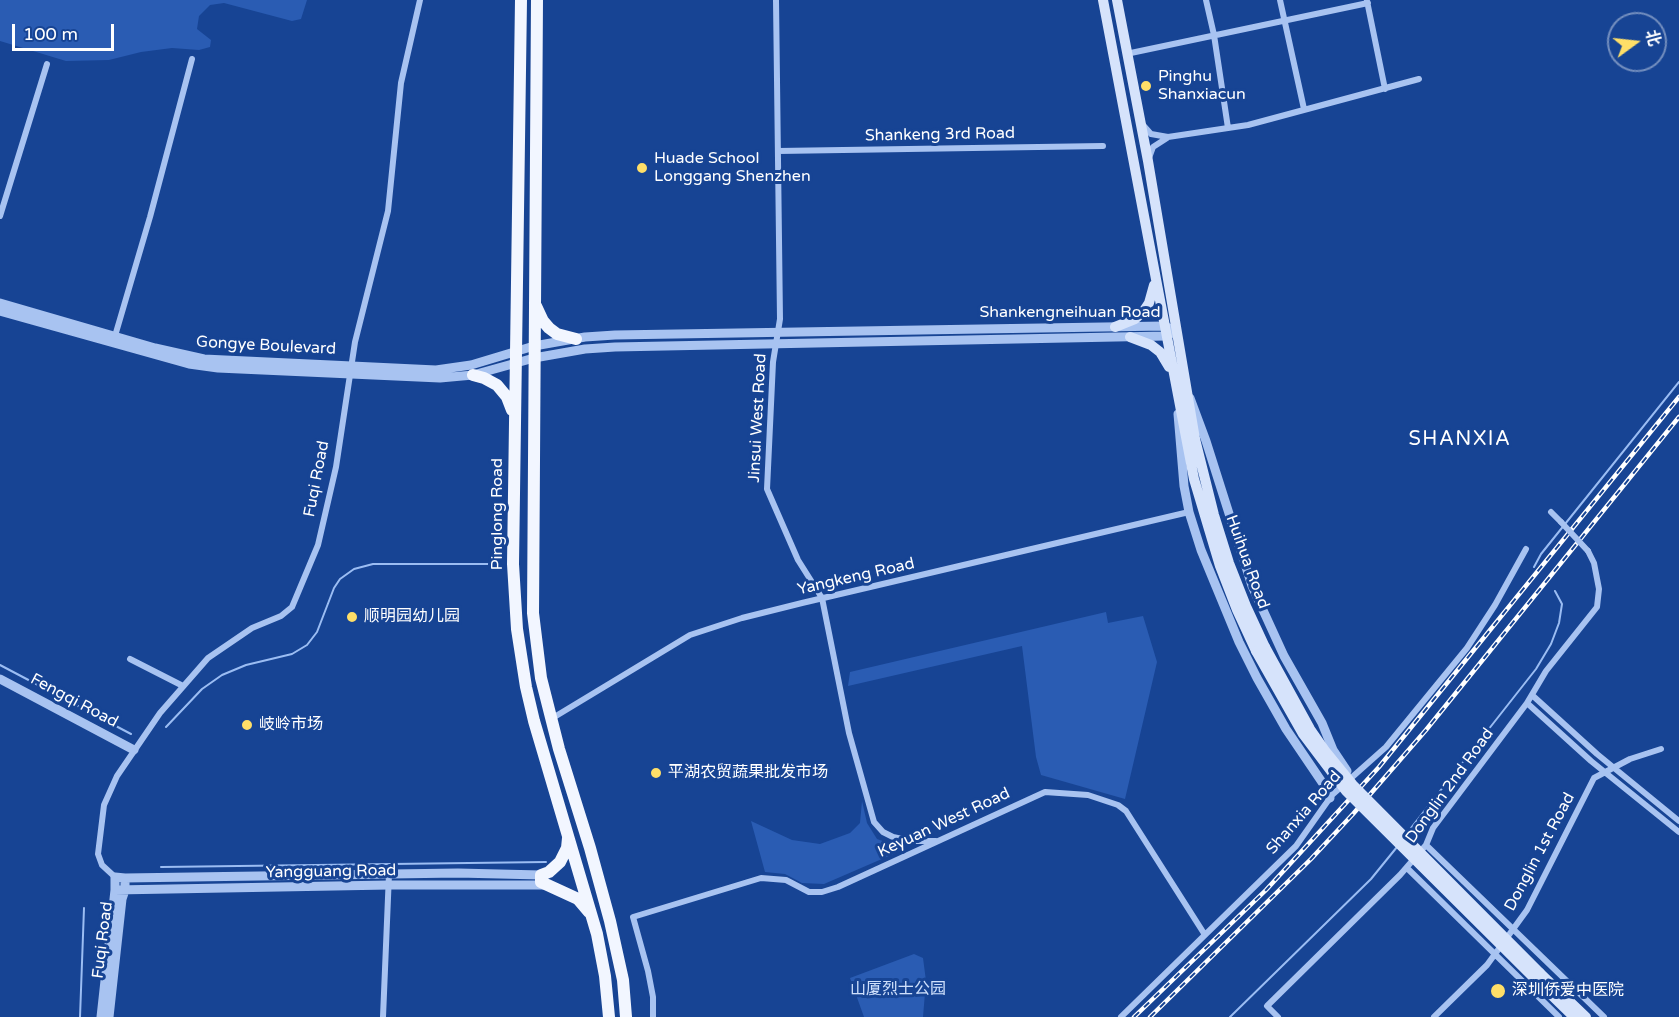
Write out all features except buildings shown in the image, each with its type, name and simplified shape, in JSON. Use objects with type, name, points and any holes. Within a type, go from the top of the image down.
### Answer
[{"type":"main road","name":"Pinglong Road","points":[[520,0],[513,564],[517,629],[534,721],[568,832],[606,976],[609,1017]]},
{"type":"main road","name":"Pinglong Road","points":[[537,0],[533,613],[541,678],[610,921],[622,980],[626,1017]]},
{"type":"main road","name":"Huihua Road","points":[[1103,0],[1173,373],[1181,390]]},
{"type":"main road","name":"Huihua Road","points":[[1117,0],[1148,161],[1176,330],[1181,390],[1194,479],[1237,610],[1261,649],[1303,734],[1340,782],[1538,976],[1586,1017]]},
{"type":"main road","points":[[1115,327],[1135,319],[1143,312],[1153,292],[1155,279]]},
{"type":"main road","points":[[534,298],[537,311],[549,328],[566,338],[576,339]]},
{"type":"main road","points":[[1131,337],[1151,345],[1160,352],[1173,373]]},
{"type":"main road","points":[[473,375],[491,381],[503,391],[511,405],[515,423]]},
{"type":"main road","points":[[568,832],[567,848],[560,862],[544,880],[578,899],[584,904],[592,918]]},
{"type":"main road","name":"Huihua Road","points":[[1538,976],[1574,1017]]},
{"type":"street","name":"Fuqi Road","points":[[109,1017],[122,899],[115,877],[99,860],[102,815],[112,786],[134,750],[160,713],[183,686],[214,653],[252,628],[281,616],[296,601],[321,535],[335,474],[359,324],[388,211],[402,83],[420,0]]},
{"type":"street","name":"Jinsui West Road","points":[[776,0],[780,319],[773,362],[767,489],[798,560],[822,598],[849,732],[874,822],[883,832],[893,837],[911,841],[936,841]]},
{"type":"street","points":[[1206,0],[1214,35],[1228,128]]},
{"type":"street","points":[[1280,0],[1304,110]]},
{"type":"street","points":[[1126,54],[1367,1],[1385,89]]},
{"type":"street","points":[[117,341],[192,59]]},
{"type":"street","points":[[0,216],[47,64]]},
{"type":"street","points":[[1140,119],[1151,134],[1168,137],[1261,123],[1419,79]]},
{"type":"street","points":[[1148,161],[1153,147],[1168,137]]},
{"type":"street","name":"Shankeng 3rd Road","points":[[778,151],[1103,146]]},
{"type":"street","name":"Gongye Boulevard","points":[[0,303],[174,361],[203,366],[350,370],[445,369],[515,358]]},
{"type":"street","name":"Gongye Boulevard","points":[[0,311],[117,341]]},
{"type":"street","name":"Shankengneihuan Road","points":[[534,352],[576,339],[615,335],[1115,327],[1165,331]]},
{"type":"street","name":"Shankengneihuan Road","points":[[534,352],[615,346],[1131,337],[1176,330]]},
{"type":"street","name":"Gongye Boulevard","points":[[350,370],[440,378],[473,375],[534,352]]},
{"type":"street","points":[[1181,390],[1180,457],[1189,512],[1201,550],[1239,642],[1286,729],[1328,791],[1330,798]]},
{"type":"street","points":[[1181,390],[1206,441],[1252,586],[1284,656],[1318,716],[1333,750],[1351,778]]},
{"type":"street","name":"Yangkeng Road","points":[[551,719],[690,635],[742,618],[1189,512]]},
{"type":"street","name":"Donglin 2nd Road","points":[[1278,1017],[1267,1006],[1407,868],[1426,845],[1433,828],[1527,703],[1546,671],[1597,607],[1599,589],[1594,563],[1588,551],[1551,512]]},
{"type":"street","name":"Shanxia Road","points":[[1121,1017],[1296,846],[1330,798],[1386,747],[1467,648],[1526,549]]},
{"type":"street","points":[[130,659],[183,686]]},
{"type":"street","name":"Fengqi Road","points":[[0,679],[134,750]]},
{"type":"street","points":[[1532,695],[1614,768],[1679,821]]},
{"type":"street","points":[[1527,703],[1605,772],[1679,832]]},
{"type":"street","name":"Donglin 1st Road","points":[[1434,1017],[1487,964],[1527,910],[1594,778],[1630,759],[1661,749]]},
{"type":"street","name":"Keyuan West Road","points":[[653,1017],[648,971],[633,917],[761,878],[786,880],[809,892],[822,892],[838,887],[1045,792],[1088,795],[1118,805],[1126,811],[1205,935]]},
{"type":"street","points":[[1426,845],[1604,1017]]},
{"type":"street","points":[[1407,868],[1559,1017]]},
{"type":"street","points":[[383,1017],[389,874]]},
{"type":"street","name":"Yangguang Road","points":[[125,878],[389,874],[544,880]]},
{"type":"street","points":[[115,877],[125,878]]},
{"type":"street","name":"Fuqi Road","points":[[101,1017],[120,890],[125,878]]},
{"type":"street","name":"Yangguang Road","points":[[120,890],[544,880]]},
{"type":"green space","points":[[0,0],[307,0],[301,19],[292,21],[224,3],[210,5],[199,16],[197,29],[211,40],[210,47],[199,50],[172,48],[141,52],[109,60],[66,61],[0,41]]},
{"type":"green space","points":[[1106,612],[1108,623],[1143,616],[1157,662],[1125,799],[1041,775],[1036,757],[1022,646],[848,686],[850,672]]},
{"type":"green space","points":[[862,801],[867,823],[877,839],[905,849],[824,884],[802,883],[785,874],[765,872],[751,821],[792,840],[820,844],[850,833],[860,823]]},
{"type":"green space","name":"山厦烈士公园","points":[[914,954],[923,958],[926,981],[923,1017],[864,1017],[850,978]]},
{"type":"waterway","points":[[1534,567],[1541,554],[1679,382]]},
{"type":"waterway","points":[[166,727],[202,689],[222,675],[246,665],[292,654],[307,645],[317,632],[334,588],[340,579],[354,569],[373,564],[494,564]]},
{"type":"waterway","points":[[1407,833],[1536,669],[1551,644],[1559,623],[1562,604],[1555,591]]},
{"type":"waterway","points":[[0,665],[131,734]]},
{"type":"waterway","points":[[1230,1017],[1371,879],[1397,847]]},
{"type":"waterway","points":[[161,867],[546,862]]},
{"type":"waterway","points":[[80,1017],[84,908]]},
{"type":"railway","points":[[1134,1017],[1266,890],[1379,767],[1679,397]]},
{"type":"railway","points":[[1150,1017],[1311,859],[1353,814],[1426,730],[1679,417]]},
{"type":"place","name":"Pinghu Shanxiacun","points":[[1146,86]]},
{"type":"place","name":"Huade School Longgang Shenzhen","points":[[642,168]]},
{"type":"place","name":"顺明园幼儿园","points":[[352,617]]},
{"type":"place","name":"岐岭市场","points":[[247,725]]},
{"type":"place","name":"平湖农贸蔬果批发市场","points":[[656,773]]},
{"type":"place","name":"深圳侨爱中医院","points":[[1498,991]]},
{"type":"district","name":"SHANXIA","points":[[1460,440]]}]
